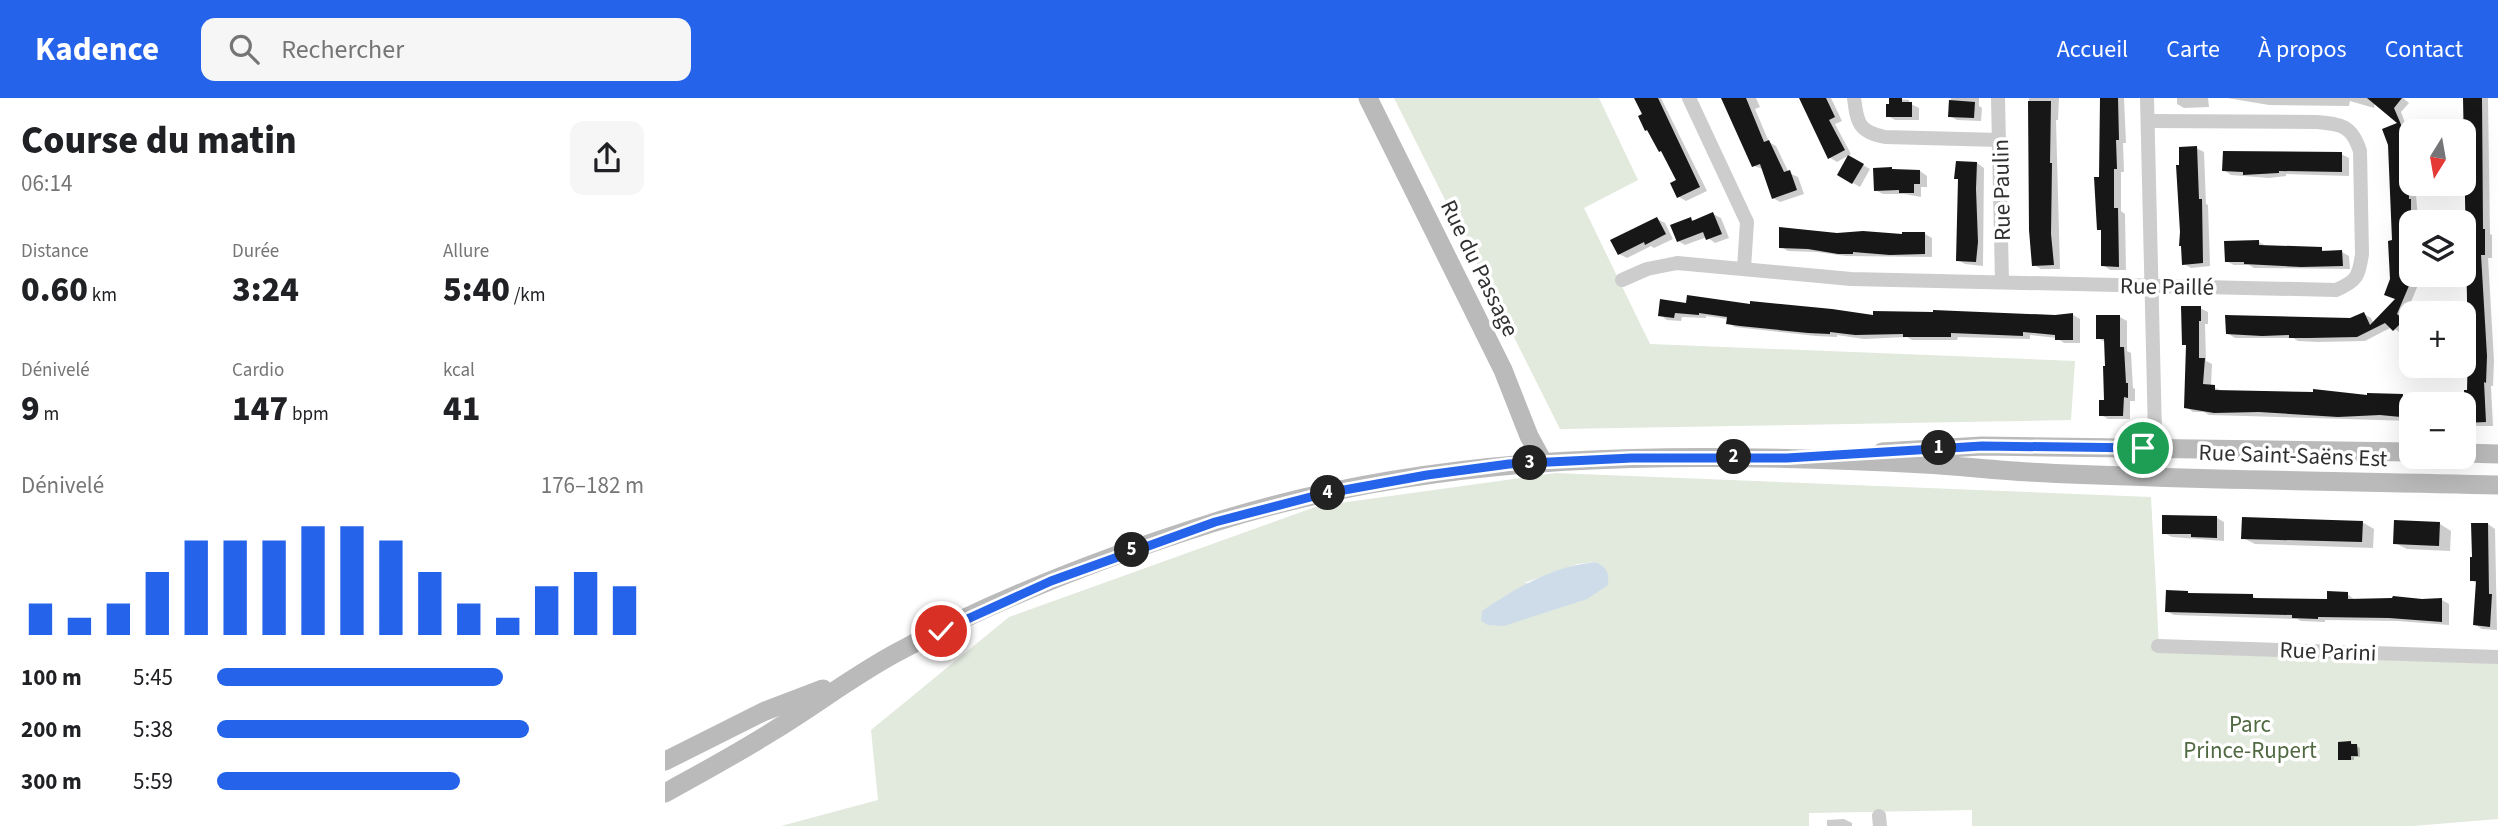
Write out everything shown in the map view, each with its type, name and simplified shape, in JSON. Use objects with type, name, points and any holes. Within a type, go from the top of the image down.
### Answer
[{"type":"main road","name":"Rue du Passage","points":[[1368,98],[1503,370],[1529,436],[1543,462]]},
{"type":"main road","name":"Rue Saint-Saëns Est","points":[[1787,458],[1982,446],[2399,452]]},
{"type":"main road","points":[[2476,453],[2498,454]]},
{"type":"main road","points":[[665,793],[774,731],[857,676],[941,631],[1051,581],[1215,522],[1366,485],[1468,469],[1632,458],[1787,458]]},
{"type":"main road","name":"Rue Saint-Saëns Est","points":[[1787,458],[2155,476],[2498,485]]},
{"type":"main road","points":[[665,761],[765,711],[857,676]]},
{"type":"street","points":[[1689,98],[1747,222],[1744,268]]},
{"type":"street","points":[[1854,98],[1856,115],[1861,126],[1870,134],[1885,137],[2000,140]]},
{"type":"street","name":"Rue Paulin","points":[[1998,98],[2002,282]]},
{"type":"street","points":[[2147,98],[2155,476]]},
{"type":"street","name":"Rue Paillé","points":[[1622,280],[1647,269],[1677,262],[1850,279],[2336,290],[2352,283],[2360,270],[2362,254],[2360,151],[2356,137],[2346,127],[2317,122],[2148,121]]},
{"type":"street","name":"Rue Parini","points":[[2158,646],[2498,657]]},
{"type":"green space","points":[[1394,98],[1599,98],[1638,180],[1584,208],[1650,344],[2075,361],[2071,420],[1560,429]]},
{"type":"green space","name":"Parc Prince-Rupert","points":[[1556,473],[2151,497],[2159,646],[2498,657],[2498,819],[2413,826],[1972,826],[1972,810],[1809,813],[1809,826],[781,826],[878,800],[871,730],[1009,617],[1318,506]],"holes":[[[1595,562],[1606,570],[1607,585],[1524,583],[1578,564]]]},
{"type":"water","points":[[1595,562],[1606,570],[1608,585],[1587,599],[1504,626],[1488,625],[1481,621],[1482,611],[1522,586],[1564,568]]},
{"type":"building","points":[[1634,98],[1658,98],[1700,187],[1677,198],[1670,183],[1676,180],[1661,151],[1659,152],[1647,130],[1645,131],[1638,116],[1642,114]]},
{"type":"building","points":[[1721,98],[1746,98],[1764,142],[1769,140],[1784,172],[1790,170],[1797,190],[1772,199],[1760,164],[1752,167]]},
{"type":"building","points":[[1799,98],[1826,98],[1835,117],[1829,120],[1845,150],[1828,159]]},
{"type":"building","points":[[1889,98],[1902,98],[1902,102],[1912,102],[1912,117],[1886,117]]},
{"type":"building","points":[[2100,98],[2118,98],[2119,140],[2116,140],[2114,208],[2118,208],[2119,267],[2101,266],[2101,230],[2097,230],[2094,177],[2099,177]]},
{"type":"building","points":[[2367,98],[2402,98],[2394,108],[2399,120],[2399,196],[2409,196],[2411,210],[2399,210],[2399,287],[2408,287],[2403,301],[2399,301],[2399,325],[2393,331],[2385,323],[2357,337],[2289,338],[2289,335],[2226,334],[2225,315],[2350,318],[2364,312],[2370,325],[2395,299],[2384,295],[2390,279],[2388,241],[2392,240],[2388,145],[2382,129],[2397,123]]},
{"type":"building","points":[[2463,98],[2482,98],[2485,255],[2481,255],[2487,356],[2486,383],[2484,382],[2486,422],[2476,422],[2476,392],[2464,392],[2467,390],[2467,378],[2476,378],[2476,301],[2467,301],[2467,287],[2476,287],[2476,210],[2465,210],[2465,196],[2476,196],[2476,119],[2463,119]]},
{"type":"building","points":[[1949,100],[1975,102],[1974,118],[1948,117]]},
{"type":"building","points":[[2028,101],[2051,101],[2051,234],[2054,265],[2032,266],[2029,230]]},
{"type":"building","points":[[2197,146],[2199,199],[2202,199],[2203,263],[2182,265],[2176,165],[2179,165],[2179,147]]},
{"type":"building","points":[[2223,151],[2342,152],[2342,172],[2279,171],[2243,175],[2243,172],[2222,171]]},
{"type":"building","points":[[1848,155],[1864,164],[1852,184],[1837,175]]},
{"type":"building","points":[[1956,161],[1977,162],[1976,262],[1956,261]]},
{"type":"building","points":[[1873,168],[1920,170],[1920,184],[1914,184],[1914,193],[1899,193],[1899,190],[1874,191]]},
{"type":"building","points":[[1713,212],[1722,234],[1706,240],[1703,232],[1677,242],[1670,225],[1691,217],[1692,221]]},
{"type":"building","points":[[1657,217],[1666,234],[1618,255],[1610,240]]},
{"type":"building","points":[[1779,227],[1837,233],[1925,232],[1925,254],[1838,254],[1779,248]]},
{"type":"building","points":[[2259,240],[2259,245],[2322,247],[2322,251],[2342,250],[2343,266],[2301,267],[2225,262],[2224,241]]},
{"type":"building","points":[[1687,295],[1750,304],[1750,301],[1873,315],[1873,311],[1933,310],[2055,315],[2073,313],[2073,340],[2055,340],[2055,335],[2023,332],[2023,336],[1951,333],[1951,337],[1808,333],[1726,324],[1727,317],[1699,313],[1675,313],[1674,318],[1658,316],[1660,299],[1686,303]]},
{"type":"building","points":[[2181,306],[2201,306],[2199,358],[2205,358],[2203,384],[2215,385],[2215,390],[2313,392],[2313,389],[2367,395],[2399,394],[2399,417],[2214,413],[2184,408],[2186,345],[2182,345]]},
{"type":"building","points":[[2096,315],[2120,315],[2120,347],[2124,347],[2128,383],[2128,398],[2124,397],[2123,416],[2099,416],[2099,400],[2104,400],[2105,366],[2104,339],[2096,339]]},
{"type":"building","points":[[2162,515],[2217,516],[2217,538],[2191,537],[2191,534],[2162,534]]},
{"type":"building","points":[[2242,517],[2363,521],[2362,542],[2241,539]]},
{"type":"building","points":[[2394,520],[2440,522],[2439,546],[2393,544]]},
{"type":"building","points":[[2471,523],[2488,523],[2489,594],[2492,594],[2490,627],[2473,625],[2476,581],[2470,581]]},
{"type":"building","points":[[2166,590],[2253,594],[2253,598],[2327,599],[2327,591],[2348,592],[2348,599],[2393,596],[2442,598],[2442,622],[2165,612]]},
{"type":"building","points":[[2351,741],[2351,744],[2357,744],[2358,756],[2351,756],[2351,760],[2338,760],[2338,742]]},
{"type":"route","points":[[941,631],[1051,581],[1215,522],[1322,494],[1427,475],[1509,464],[1632,458],[1787,458],[1982,446],[2143,448]]}]
